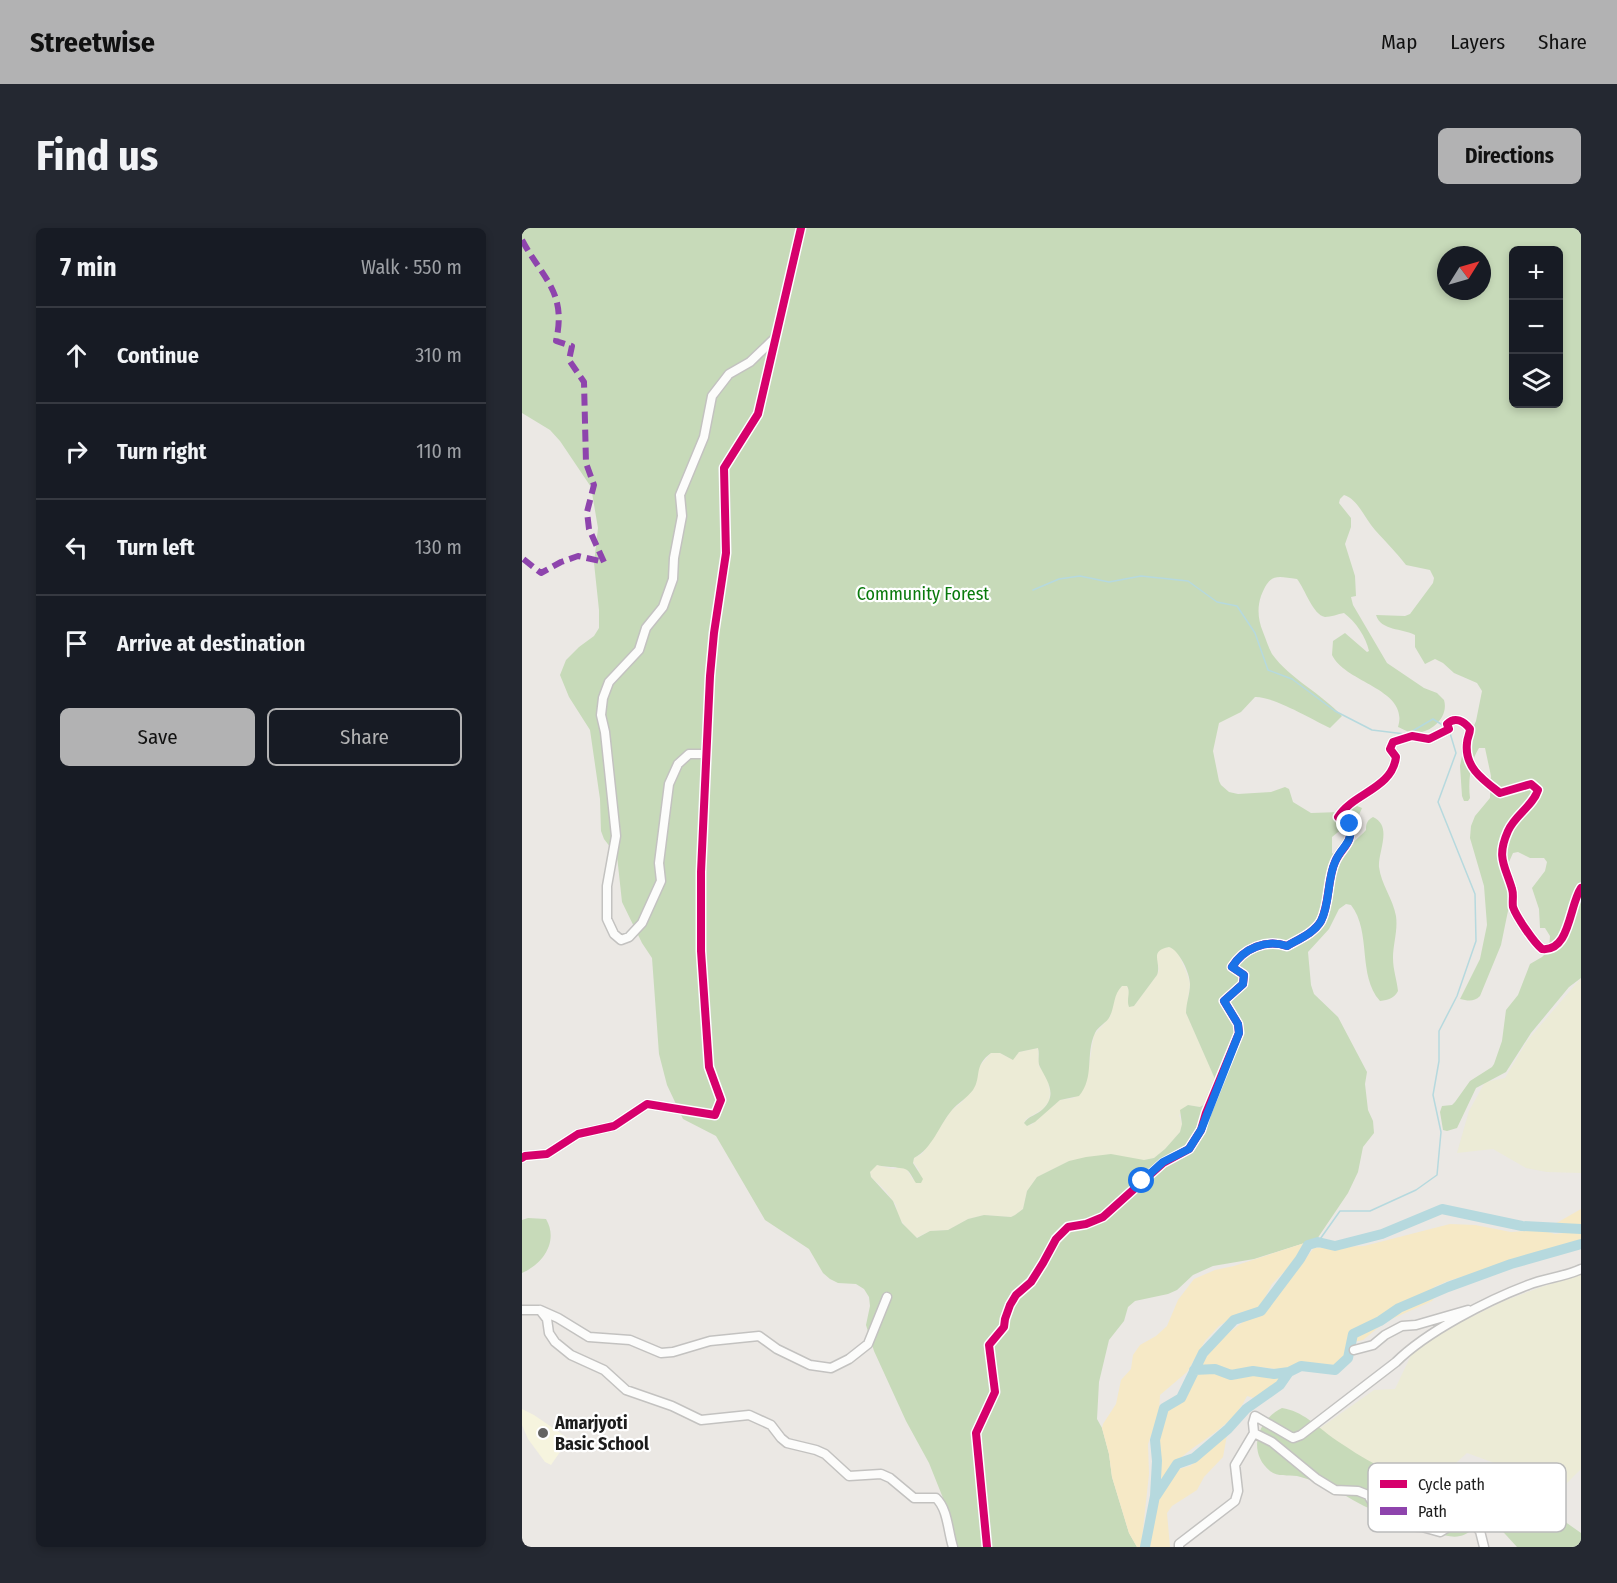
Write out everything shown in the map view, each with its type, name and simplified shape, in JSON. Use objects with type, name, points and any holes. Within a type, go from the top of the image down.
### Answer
[{"type":"street","points":[[522,1158],[547,1154],[578,1134],[614,1126],[647,1104],[715,1115],[721,1100],[709,1067],[701,951],[701,873],[714,633],[726,553],[724,468],[758,414],[801,228]]},
{"type":"street","points":[[706,754],[689,754],[678,764],[669,784],[659,863],[661,881],[642,923],[629,937],[621,940],[614,934],[607,919],[608,872],[616,836],[605,732],[601,715],[603,698],[609,682],[639,650],[646,628],[663,607],[673,579],[674,558],[682,516],[680,495],[704,437],[712,396],[729,374],[750,362],[776,336]]},
{"type":"street","points":[[987,1547],[976,1433],[995,1392],[989,1346],[1004,1327],[1010,1305],[1016,1295],[1031,1282],[1056,1239],[1068,1227],[1086,1224],[1103,1217],[1163,1162],[1189,1149],[1201,1130],[1239,1033],[1238,1024],[1224,1001],[1243,984],[1244,975],[1232,967],[1246,950],[1277,943],[1287,946],[1314,930],[1322,920],[1335,861],[1350,841],[1352,834],[1350,824],[1338,817],[1344,808],[1375,790],[1395,766],[1396,757],[1390,749],[1393,742],[1412,736],[1429,739],[1449,729],[1447,724],[1449,722],[1461,721],[1466,723],[1470,729],[1467,743],[1470,766],[1493,787],[1500,793],[1531,784],[1537,787],[1535,798],[1508,831],[1502,857],[1503,867],[1512,891],[1514,910],[1528,930],[1531,939],[1542,949],[1551,948],[1562,940],[1575,898],[1581,888]]},
{"type":"street","points":[[1179,1547],[1179,1544],[1198,1532],[1235,1502],[1238,1491],[1234,1465],[1254,1433],[1255,1416],[1293,1438],[1301,1435],[1396,1362],[1410,1348],[1483,1305],[1529,1284],[1568,1275],[1581,1269]]},
{"type":"street","points":[[522,1310],[540,1310],[589,1337],[630,1340],[661,1353],[673,1353],[710,1341],[759,1336],[810,1365],[826,1368],[849,1359],[868,1344],[887,1297]]},
{"type":"street","points":[[1354,1350],[1372,1346],[1385,1335],[1402,1326],[1416,1326],[1483,1305]]},
{"type":"street","points":[[540,1310],[547,1319],[549,1333],[555,1342],[571,1355],[599,1366],[630,1392],[672,1406],[701,1420],[749,1415],[771,1425],[787,1443],[825,1454],[849,1476],[881,1474],[890,1478],[914,1498],[936,1498],[941,1503],[953,1547]]},
{"type":"street","points":[[1254,1433],[1272,1442],[1335,1491],[1358,1491],[1368,1495]]},
{"type":"street","points":[[1480,1532],[1484,1547]]},
{"type":"shaded area","name":"Amarjyoti Basic School","points":[[522,1409],[569,1439],[551,1465],[545,1462],[528,1439],[522,1425]]},
{"type":"green space","name":"Community Forest","points":[[522,228],[1581,228],[1581,978],[1569,987],[1531,1033],[1506,1072],[1476,1088],[1457,1128],[1443,1130],[1440,1112],[1442,1106],[1452,1105],[1470,1081],[1492,1067],[1502,1041],[1506,1010],[1518,995],[1530,964],[1549,950],[1550,936],[1545,928],[1540,928],[1539,909],[1532,888],[1545,871],[1547,862],[1544,858],[1530,858],[1518,852],[1513,853],[1509,862],[1512,880],[1509,906],[1501,945],[1480,996],[1471,1000],[1460,999],[1480,959],[1487,925],[1484,886],[1470,838],[1475,816],[1490,798],[1491,776],[1485,748],[1479,748],[1474,759],[1468,801],[1464,801],[1462,796],[1460,766],[1463,751],[1476,721],[1482,691],[1477,683],[1454,673],[1435,659],[1425,664],[1415,647],[1415,635],[1387,627],[1379,620],[1376,615],[1405,616],[1410,614],[1433,583],[1434,578],[1430,570],[1406,565],[1375,530],[1357,505],[1344,495],[1339,503],[1351,518],[1351,527],[1345,544],[1355,576],[1356,596],[1351,597],[1353,605],[1387,663],[1424,688],[1437,693],[1444,700],[1442,718],[1433,727],[1423,732],[1412,733],[1398,727],[1399,714],[1395,704],[1386,695],[1349,673],[1332,655],[1333,641],[1345,633],[1367,652],[1369,651],[1366,640],[1356,625],[1344,613],[1327,617],[1321,615],[1313,607],[1297,579],[1279,577],[1267,583],[1259,605],[1260,623],[1269,649],[1279,663],[1342,716],[1330,728],[1282,704],[1255,697],[1241,712],[1219,723],[1213,751],[1219,781],[1229,792],[1238,794],[1271,792],[1285,787],[1289,789],[1293,802],[1311,813],[1340,812],[1357,806],[1362,808],[1359,815],[1332,837],[1332,853],[1335,855],[1341,854],[1366,830],[1367,822],[1371,818],[1379,821],[1382,826],[1383,839],[1379,867],[1396,916],[1393,958],[1398,991],[1391,998],[1380,1001],[1373,991],[1366,966],[1361,928],[1351,905],[1346,904],[1339,909],[1329,929],[1308,952],[1314,994],[1338,1017],[1367,1072],[1365,1084],[1374,1133],[1363,1147],[1358,1172],[1348,1193],[1317,1239],[1254,1259],[1213,1266],[1193,1275],[1177,1290],[1135,1301],[1128,1307],[1124,1321],[1109,1340],[1099,1382],[1097,1419],[1102,1428],[1112,1477],[1129,1533],[1137,1547],[956,1547],[943,1498],[929,1463],[906,1421],[874,1351],[866,1325],[870,1306],[869,1297],[864,1289],[856,1284],[838,1283],[830,1279],[823,1273],[809,1249],[765,1220],[716,1136],[683,1119],[667,1085],[659,1054],[652,958],[622,902],[617,856],[601,831],[600,799],[590,730],[569,697],[560,675],[566,660],[594,636],[599,628],[594,563],[598,528],[591,487],[550,430],[522,413]],"holes":[[[1169,947],[1183,962],[1190,979],[1186,1013],[1215,1079],[1207,1103],[1200,1107],[1188,1105],[1180,1110],[1182,1124],[1180,1132],[1154,1158],[1144,1160],[1111,1154],[1069,1161],[1037,1177],[1027,1191],[1023,1209],[1015,1215],[1011,1217],[984,1215],[968,1219],[948,1230],[930,1231],[917,1238],[902,1223],[893,1201],[871,1177],[870,1172],[877,1165],[902,1168],[908,1171],[916,1183],[921,1183],[923,1179],[913,1163],[914,1158],[921,1154],[931,1142],[952,1110],[973,1090],[982,1062],[991,1053],[1000,1053],[1013,1060],[1019,1052],[1038,1048],[1039,1065],[1048,1082],[1050,1098],[1043,1109],[1024,1123],[1027,1126],[1035,1122],[1060,1100],[1079,1096],[1087,1081],[1092,1041],[1098,1028],[1110,1016],[1117,993],[1122,986],[1127,986],[1129,1007],[1134,1006],[1157,975],[1157,954]]]},
{"type":"green space","points":[[1161,948],[1174,948],[1179,955],[1187,974],[1190,984],[1186,1013],[1215,1078],[1207,1103],[1200,1107],[1188,1105],[1179,1115],[1182,1124],[1180,1132],[1154,1158],[1069,1161],[1037,1177],[1027,1191],[1023,1209],[1011,1217],[984,1215],[968,1219],[948,1230],[930,1231],[916,1238],[911,1234],[897,1215],[896,1205],[871,1177],[870,1172],[873,1168],[877,1165],[893,1169],[906,1168],[913,1180],[919,1170],[913,1162],[914,1158],[922,1154],[951,1111],[962,1102],[976,1083],[978,1068],[991,1053],[1000,1053],[1009,1058],[1016,1056],[1019,1052],[1038,1048],[1039,1066],[1047,1077],[1049,1101],[1043,1109],[1026,1119],[1024,1123],[1031,1125],[1060,1100],[1074,1098],[1089,1066],[1094,1035],[1110,1017],[1116,993],[1122,986],[1127,986],[1134,1006],[1157,975],[1159,970],[1156,956],[1158,952]]},
{"type":"green space","points":[[1581,978],[1581,1173],[1547,1172],[1526,1168],[1493,1149],[1457,1153],[1469,1111],[1485,1082],[1505,1078],[1527,1041]]},
{"type":"green space","points":[[546,1219],[551,1235],[547,1251],[542,1258],[522,1273],[522,1220]]},
{"type":"green space","points":[[1581,1275],[1581,1469],[1566,1484],[1566,1463],[1494,1463],[1467,1453],[1456,1463],[1368,1463],[1368,1467],[1306,1438],[1374,1390],[1395,1389],[1413,1351],[1459,1323],[1506,1300]]},
{"type":"green space","points":[[1282,1408],[1303,1416],[1374,1463],[1368,1463],[1368,1508],[1314,1481],[1270,1471],[1263,1463],[1257,1446],[1261,1428],[1273,1413]]},
{"type":"green space","points":[[1566,1522],[1581,1533],[1581,1547],[1517,1547],[1503,1532],[1566,1532]]},
{"type":"green space","points":[[1433,1532],[1470,1532],[1454,1537]]},
{"type":"sand","points":[[1581,1209],[1581,1225],[1569,1227],[1553,1225]]},
{"type":"sand","points":[[1450,1224],[1475,1225],[1511,1232],[1541,1230],[1555,1234],[1581,1231],[1581,1240],[1434,1287],[1437,1294],[1432,1301],[1385,1322],[1363,1340],[1349,1343],[1345,1355],[1335,1365],[1314,1363],[1284,1370],[1259,1367],[1229,1371],[1220,1366],[1200,1365],[1218,1341],[1243,1322],[1262,1313],[1314,1248],[1364,1246]]},
{"type":"sand","points":[[1317,1239],[1272,1284],[1260,1307],[1239,1313],[1219,1326],[1205,1341],[1187,1372],[1160,1395],[1159,1413],[1148,1444],[1149,1474],[1141,1547],[1137,1547],[1129,1533],[1112,1477],[1102,1428],[1116,1404],[1121,1380],[1131,1369],[1133,1355],[1140,1345],[1156,1336],[1167,1326],[1178,1300],[1194,1279],[1215,1270]]},
{"type":"sand","points":[[1196,1372],[1216,1373],[1233,1378],[1253,1372],[1268,1377],[1285,1374],[1280,1382],[1254,1398],[1247,1396],[1234,1416],[1178,1460],[1159,1482],[1158,1432],[1169,1409],[1183,1398]]},
{"type":"sand","points":[[1227,1435],[1223,1457],[1204,1477],[1197,1490],[1172,1506],[1167,1513],[1170,1547],[1150,1547],[1157,1498],[1179,1469],[1190,1466]]},
{"type":"waterway","points":[[1033,590],[1059,579],[1080,576],[1109,582],[1141,576],[1188,581],[1217,602],[1237,606],[1255,633],[1268,670],[1292,679],[1335,711],[1372,730],[1405,734]]},
{"type":"waterway","points":[[1409,733],[1433,719],[1444,726]]},
{"type":"waterway","points":[[1318,1242],[1340,1211],[1370,1211],[1416,1190],[1437,1175],[1441,1132],[1433,1095],[1439,1061],[1439,1031],[1457,996],[1476,941],[1475,894],[1438,802],[1456,753],[1450,733]]},
{"type":"waterway","points":[[1145,1547],[1155,1496],[1157,1461],[1155,1440],[1164,1408],[1181,1398],[1203,1353],[1234,1320],[1261,1311],[1308,1245],[1318,1242],[1335,1246],[1382,1234],[1442,1209],[1522,1226],[1581,1229]]},
{"type":"waterway","points":[[1194,1370],[1215,1369],[1231,1375],[1253,1371],[1274,1374],[1289,1372],[1301,1366],[1335,1370],[1348,1358],[1353,1334],[1380,1321],[1399,1308],[1511,1264],[1581,1244]]},
{"type":"waterway","points":[[1156,1496],[1177,1464],[1194,1458],[1228,1429],[1246,1409],[1280,1385],[1289,1372]]},
{"type":"marked path","points":[[522,240],[556,298],[559,324],[556,341],[572,346],[569,360],[584,382],[586,463],[594,485],[587,512],[589,529],[604,562],[578,556],[541,573],[522,558]]},
{"type":"cycle path","points":[[522,1158],[547,1154],[578,1134],[614,1126],[647,1104],[715,1115],[721,1100],[709,1067],[701,951],[701,872],[710,676],[726,553],[724,468],[758,414],[801,228]]},
{"type":"cycle path","points":[[987,1547],[976,1433],[995,1392],[989,1345],[1004,1327],[1010,1305],[1016,1295],[1031,1282],[1056,1239],[1068,1227],[1086,1224],[1103,1217],[1163,1163],[1189,1149],[1201,1130],[1239,1033],[1238,1024],[1224,1001],[1243,984],[1244,975],[1232,967],[1249,950],[1271,944],[1287,946],[1306,935],[1321,921],[1326,907],[1332,869],[1351,831],[1350,824],[1338,817],[1353,802],[1380,784],[1393,768],[1396,757],[1390,749],[1393,742],[1412,736],[1429,739],[1449,729],[1447,724],[1453,720],[1459,721],[1470,729],[1467,743],[1468,759],[1487,783],[1500,793],[1531,784],[1538,790],[1536,796],[1511,825],[1504,840],[1502,855],[1513,891],[1513,907],[1526,929],[1542,949],[1551,948],[1563,936],[1581,888]]},
{"type":"place","name":"Amarjyoti Basic School","points":[[543,1433]]},
{"type":"route","points":[[1142,1181],[1163,1162],[1189,1149],[1201,1130],[1239,1033],[1238,1024],[1224,1001],[1243,984],[1244,975],[1232,967],[1246,950],[1277,943],[1287,946],[1314,930],[1322,920],[1335,861],[1350,841],[1352,834],[1350,824]]}]
